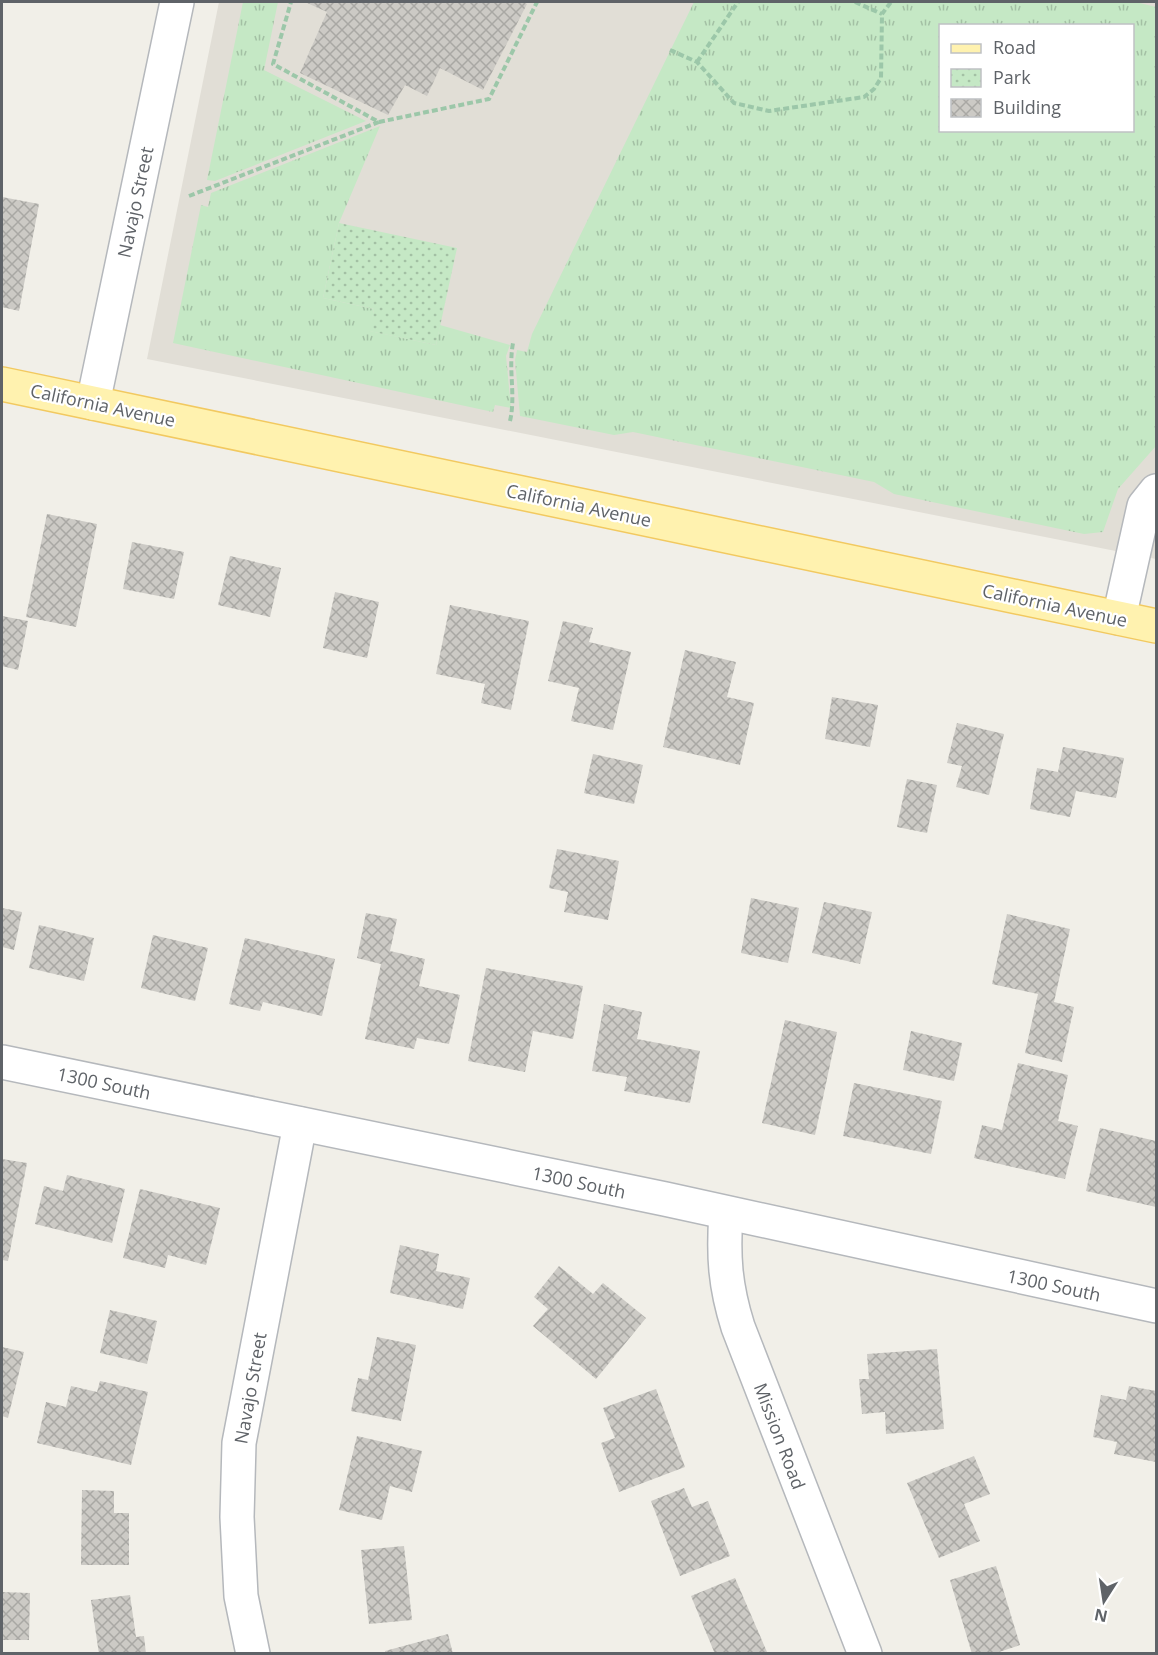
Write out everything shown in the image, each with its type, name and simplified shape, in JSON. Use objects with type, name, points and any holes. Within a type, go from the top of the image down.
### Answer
[{"type":"main road","name":"California Avenue","points":[[2,384],[1156,626]]},
{"type":"street","name":"Navajo Street","points":[[93,403],[177,2]]},
{"type":"street","points":[[1119,618],[1144,506],[1156,491]]},
{"type":"street","name":"1300 South","points":[[2,1062],[726,1213],[1156,1306]]},
{"type":"street","name":"Navajo Street","points":[[253,1653],[241,1596],[237,1517],[240,1443],[300,1124]]},
{"type":"street","name":"Mission Road","points":[[726,1213],[723,1256],[728,1294],[738,1327],[865,1653]]},
{"type":"path","points":[[291,2],[273,64],[379,122]]},
{"type":"path","points":[[189,196],[379,122],[489,99],[534,2]]},
{"type":"path","points":[[697,62],[738,2]]},
{"type":"path","points":[[855,2],[882,14]]},
{"type":"path","points":[[670,50],[697,62],[735,104],[769,111],[864,97],[874,89],[881,78],[882,14],[891,2]]},
{"type":"path","points":[[510,421],[514,400],[510,361],[513,343]]},
{"type":"shaded area","points":[[219,2],[1156,2],[1156,559],[147,359]]},
{"type":"green space","points":[[243,2],[278,2],[264,70],[366,121],[215,181],[207,180]]},
{"type":"green space","points":[[694,2],[1136,2],[1156,7],[1156,446],[1118,489],[1103,532],[1084,534],[894,494],[874,482],[633,432],[614,435],[520,416],[515,360],[517,350],[527,352],[532,334]]},
{"type":"green space","points":[[380,126],[339,223],[323,298],[374,309],[370,331],[436,345],[440,325],[510,345],[506,356],[511,408],[495,405],[493,412],[173,343],[201,205],[208,207],[211,193]]},
{"type":"green space","points":[[339,223],[457,248],[436,345],[369,331],[374,309],[323,298]]},
{"type":"building","points":[[305,2],[523,2],[527,4],[483,90],[440,68],[427,96],[405,85],[388,115],[300,73],[327,12]]},
{"type":"building","points":[[2,197],[39,204],[19,311],[2,307]]},
{"type":"building","points":[[47,514],[97,524],[76,627],[26,617]]},
{"type":"building","points":[[132,542],[184,552],[174,599],[123,589]]},
{"type":"building","points":[[230,556],[281,568],[270,617],[218,605]]},
{"type":"building","points":[[335,592],[379,602],[367,658],[323,648]]},
{"type":"building","points":[[450,605],[529,621],[511,710],[481,703],[485,684],[436,674]]},
{"type":"building","points":[[2,616],[28,621],[18,670],[2,666]]},
{"type":"building","points":[[563,621],[593,628],[589,642],[631,652],[613,730],[571,721],[579,688],[548,681]]},
{"type":"building","points":[[685,650],[736,662],[727,697],[754,703],[740,765],[663,747]]},
{"type":"building","points":[[832,697],[878,705],[870,747],[825,739]]},
{"type":"building","points":[[957,723],[1004,734],[989,795],[956,787],[962,766],[947,763]]},
{"type":"building","points":[[1063,747],[1124,758],[1116,798],[1076,791],[1070,817],[1030,809],[1037,768],[1058,772]]},
{"type":"building","points":[[593,754],[643,765],[634,804],[584,793]]},
{"type":"building","points":[[907,779],[937,785],[927,833],[897,827]]},
{"type":"building","points":[[557,849],[619,861],[608,920],[564,912],[568,892],[549,888]]},
{"type":"building","points":[[751,898],[799,908],[788,963],[741,953]]},
{"type":"building","points":[[824,902],[872,912],[860,964],[812,953]]},
{"type":"building","points":[[2,908],[22,912],[14,950],[2,947]]},
{"type":"building","points":[[366,913],[397,919],[390,951],[425,959],[419,986],[460,995],[449,1044],[417,1038],[414,1049],[365,1039],[381,964],[357,958]]},
{"type":"building","points":[[1007,914],[1070,929],[1054,1002],[1074,1007],[1062,1062],[1025,1053],[1038,994],[992,984]]},
{"type":"building","points":[[39,925],[94,938],[84,981],[29,968]]},
{"type":"building","points":[[153,935],[208,948],[195,1001],[141,988]]},
{"type":"building","points":[[245,938],[335,959],[322,1016],[263,1002],[260,1011],[229,1004]]},
{"type":"building","points":[[486,968],[583,986],[573,1039],[533,1031],[525,1072],[468,1061]]},
{"type":"building","points":[[604,1004],[642,1012],[637,1039],[700,1051],[690,1103],[624,1091],[627,1077],[592,1071]]},
{"type":"building","points":[[785,1020],[837,1032],[815,1135],[762,1123]]},
{"type":"building","points":[[911,1031],[962,1043],[954,1081],[903,1070]]},
{"type":"building","points":[[1018,1063],[1068,1075],[1058,1121],[1078,1126],[1065,1179],[974,1158],[982,1125],[1002,1130]]},
{"type":"building","points":[[854,1083],[942,1101],[931,1154],[843,1136]]},
{"type":"building","points":[[1100,1128],[1156,1141],[1156,1207],[1086,1191]]},
{"type":"building","points":[[2,1159],[27,1163],[8,1261],[2,1260]]},
{"type":"building","points":[[67,1175],[125,1189],[112,1243],[35,1224],[44,1186],[63,1191]]},
{"type":"building","points":[[140,1189],[220,1208],[206,1265],[168,1255],[165,1268],[123,1258]]},
{"type":"building","points":[[400,1245],[439,1254],[436,1271],[470,1278],[463,1309],[390,1293]]},
{"type":"building","points":[[559,1266],[593,1294],[603,1283],[646,1318],[596,1379],[533,1326],[548,1309],[534,1297]]},
{"type":"building","points":[[110,1310],[157,1321],[147,1364],[100,1353]]},
{"type":"building","points":[[377,1337],[416,1345],[401,1421],[351,1411],[358,1378],[368,1380]]},
{"type":"building","points":[[2,1347],[24,1352],[8,1418],[2,1416]]},
{"type":"building","points":[[937,1349],[944,1429],[886,1434],[885,1412],[862,1414],[859,1379],[869,1379],[867,1354]]},
{"type":"building","points":[[100,1381],[148,1392],[131,1465],[37,1443],[46,1402],[66,1407],[71,1386],[97,1392]]},
{"type":"building","points":[[1129,1386],[1156,1391],[1156,1462],[1114,1454],[1117,1442],[1093,1437],[1101,1395],[1126,1400]]},
{"type":"building","points":[[656,1389],[685,1467],[619,1492],[601,1443],[615,1438],[603,1408]]},
{"type":"building","points":[[357,1436],[422,1451],[412,1492],[390,1486],[382,1520],[339,1510]]},
{"type":"building","points":[[974,1456],[990,1494],[964,1504],[980,1541],[939,1558],[907,1483]]},
{"type":"building","points":[[684,1488],[692,1507],[708,1501],[730,1556],[680,1576],[651,1501]]},
{"type":"building","points":[[82,1490],[114,1491],[114,1513],[129,1513],[129,1565],[81,1565]]},
{"type":"building","points":[[404,1546],[412,1620],[369,1624],[361,1550]]},
{"type":"building","points":[[996,1566],[1020,1645],[993,1654],[972,1654],[950,1580]]},
{"type":"building","points":[[735,1578],[767,1652],[764,1654],[715,1654],[691,1596]]},
{"type":"building","points":[[2,1592],[30,1593],[29,1640],[2,1640]]},
{"type":"building","points":[[130,1595],[136,1637],[144,1636],[146,1654],[99,1654],[91,1600]]},
{"type":"building","points":[[448,1634],[453,1654],[385,1654],[385,1651]]}]
